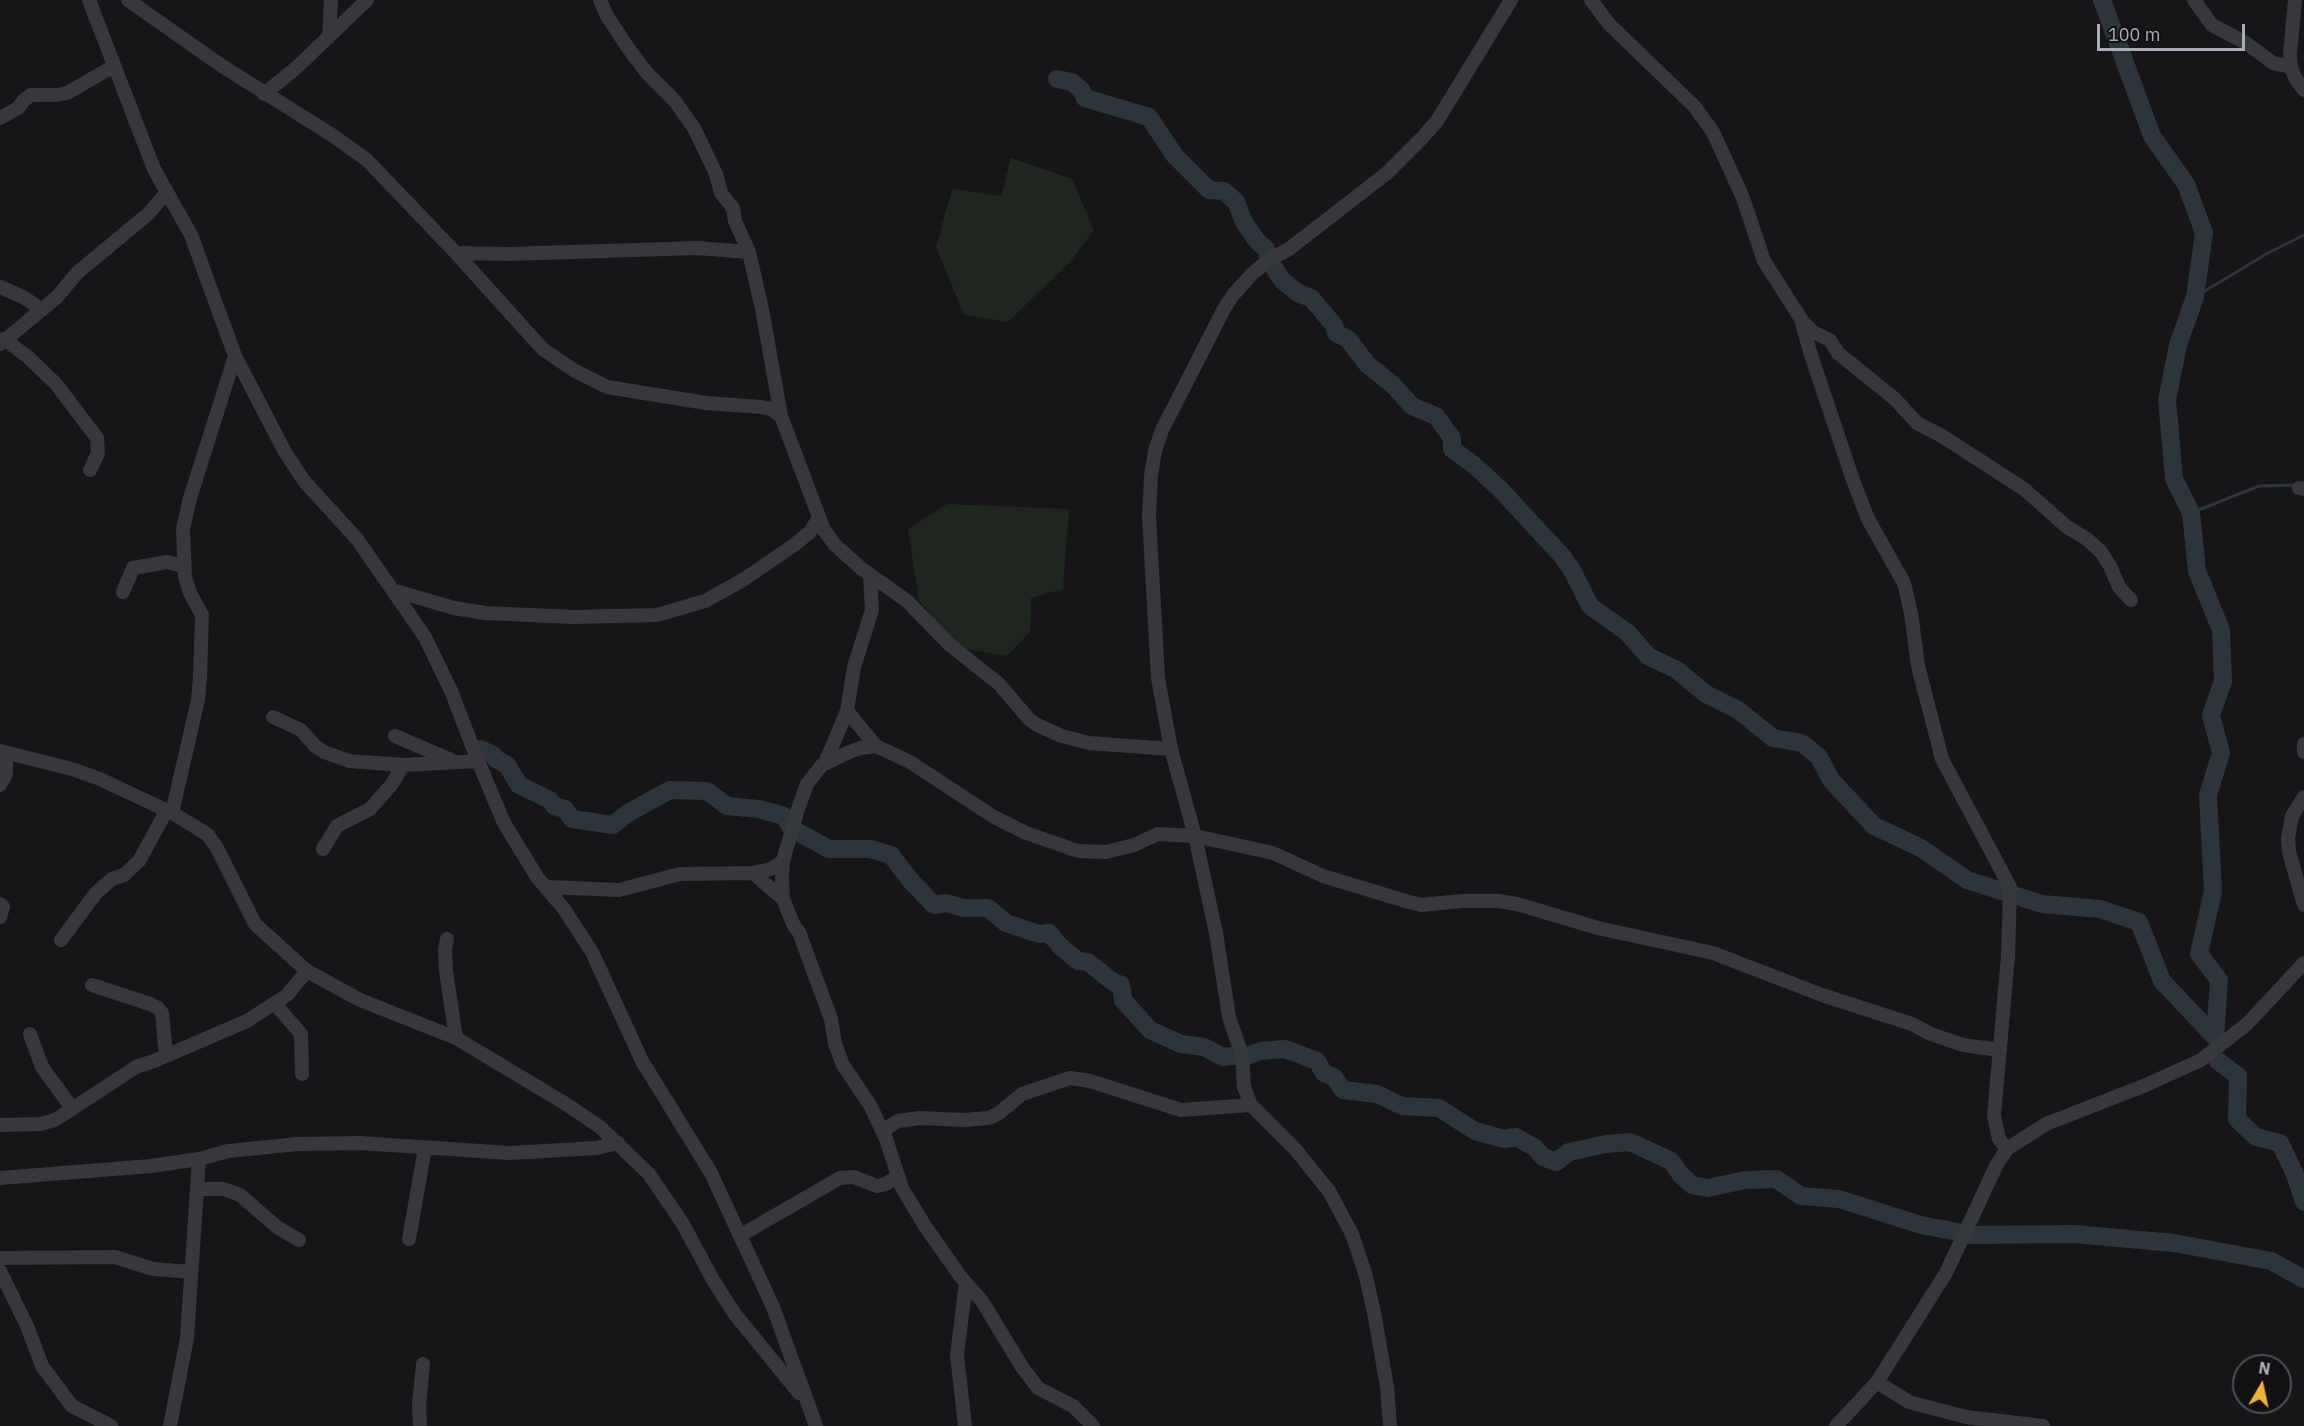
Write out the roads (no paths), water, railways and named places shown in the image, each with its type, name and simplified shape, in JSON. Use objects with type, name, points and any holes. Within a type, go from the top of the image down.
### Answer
[{"type":"street","points":[[89,0],[154,169],[191,235],[235,356],[274,432],[304,481],[357,539],[425,637],[504,823],[537,877],[548,887],[578,928],[592,952],[642,1061],[702,1157],[741,1235],[773,1307],[816,1426]]},
{"type":"street","points":[[128,0],[171,32],[367,160],[544,350],[591,381],[624,391],[706,403],[761,407],[771,409],[781,416]]},
{"type":"street","points":[[329,37],[331,0]]},
{"type":"street","points":[[264,94],[367,0]]},
{"type":"street","points":[[600,0],[607,16],[628,48],[647,73],[674,100],[694,128],[716,174],[721,193],[732,208],[749,252],[762,309],[781,416],[824,530],[835,545],[870,575],[896,592],[950,645],[999,684],[1037,725],[1062,736],[1089,743],[1171,748]]},
{"type":"street","points":[[1390,1426],[1387,1387],[1374,1312],[1365,1273],[1352,1234],[1329,1191],[1308,1164],[1251,1105],[1244,1087],[1242,1055],[1229,1017],[1216,933],[1195,836],[1171,748],[1155,656],[1149,516],[1151,476],[1155,451],[1162,430],[1233,295],[1252,274],[1269,260],[1289,249],[1387,173],[1422,138],[1437,121],[1511,0]]},
{"type":"street","points":[[1591,0],[1609,24],[1694,106],[1709,125],[1743,198],[1764,261],[1801,320],[1813,332],[1830,340],[1838,353],[1895,399],[1917,423],[1942,435],[2024,489],[2067,527],[2087,539],[2101,552],[2119,588],[2131,600]]},
{"type":"street","points":[[2194,0],[2212,25],[2246,43],[2273,63],[2291,67]]},
{"type":"street","points":[[2295,0],[2291,67],[2295,78],[2304,90]]},
{"type":"street","points":[[0,118],[18,108],[31,95],[67,93],[114,66]]},
{"type":"street","points":[[90,470],[98,453],[98,438],[56,384],[28,357],[2,341],[57,297],[77,273],[148,213],[167,192]]},
{"type":"street","points":[[456,253],[509,255],[697,248],[749,252]]},
{"type":"street","points":[[0,287],[23,297],[41,309]]},
{"type":"street","points":[[1801,320],[1868,519],[1904,583],[1911,613],[1918,666],[1942,759],[2010,887],[2008,956],[1994,1116],[1999,1139],[2007,1149]]},
{"type":"street","points":[[61,940],[96,893],[139,861],[169,811],[198,700],[200,676],[202,615],[190,593],[183,566],[185,516],[235,356]]},
{"type":"street","points":[[392,590],[454,608],[485,613],[573,617],[657,615],[705,601],[743,580],[810,532],[819,518]]},
{"type":"street","points":[[123,592],[133,568],[167,562],[183,566]]},
{"type":"street","points":[[870,575],[872,610],[854,667],[847,711],[825,764],[807,784],[800,799],[783,861],[783,899],[794,926],[799,932],[831,1019],[835,1044],[843,1065],[870,1105],[908,1199],[966,1283],[982,1301],[1022,1367],[1038,1388],[1045,1394],[1073,1406],[1092,1426]]},
{"type":"street","points":[[847,711],[876,746],[910,762],[994,817],[1026,833],[1078,851],[1106,852],[1134,845],[1154,835],[1195,836],[1273,853],[1323,876],[1421,905],[1462,901],[1497,901],[1517,904],[1598,928],[1713,954],[1822,995],[1912,1024],[1963,1045],[2000,1050]]},
{"type":"street","points":[[273,717],[301,730],[315,746],[324,752],[349,760],[403,765],[478,761]]},
{"type":"street","points":[[395,736],[453,761]]},
{"type":"street","points":[[2304,744],[2304,752]]},
{"type":"street","points":[[825,764],[860,748],[876,746]]},
{"type":"street","points":[[0,785],[6,774],[3,752],[72,769],[100,779],[169,811],[208,835],[255,924],[307,971],[360,999],[456,1038],[600,1127],[649,1174],[672,1206],[734,1313],[805,1399]]},
{"type":"street","points":[[322,849],[338,826],[370,809],[392,784],[403,765]]},
{"type":"street","points":[[2304,797],[2292,816],[2288,838],[2289,852],[2304,905]]},
{"type":"street","points":[[548,887],[619,890],[680,874],[753,873],[771,869],[783,861]]},
{"type":"street","points":[[753,873],[783,899]]},
{"type":"street","points":[[0,904],[3,907],[0,917]]},
{"type":"street","points":[[447,939],[446,971],[456,1038]]},
{"type":"street","points":[[1836,1426],[1877,1382],[1946,1273],[1997,1164],[2007,1149],[2046,1124],[2146,1085],[2201,1060],[2247,1024],[2304,963]]},
{"type":"street","points":[[0,1125],[55,1120],[136,1067],[247,1021],[287,995],[307,971]]},
{"type":"street","points":[[92,986],[158,1008],[162,1013],[166,1056]]},
{"type":"street","points":[[274,1004],[301,1034],[302,1074]]},
{"type":"street","points":[[30,1034],[42,1067],[72,1108]]},
{"type":"street","points":[[882,1131],[898,1121],[920,1118],[963,1120],[990,1118],[1022,1094],[1070,1078],[1100,1084],[1181,1110],[1251,1105]]},
{"type":"street","points":[[0,1178],[109,1170],[200,1159],[228,1151],[298,1144],[360,1143],[510,1153],[597,1148],[618,1143]]},
{"type":"street","points":[[409,1239],[425,1148]]},
{"type":"street","points":[[170,1426],[187,1338],[196,1189],[200,1159]]},
{"type":"street","points":[[741,1235],[840,1178],[854,1177],[877,1186],[886,1184],[897,1176]]},
{"type":"street","points":[[196,1189],[224,1189],[240,1195],[277,1227],[300,1240]]},
{"type":"street","points":[[0,1258],[115,1257],[153,1269],[191,1272]]},
{"type":"street","points":[[0,1271],[27,1326],[42,1366],[72,1406],[111,1426]]},
{"type":"street","points":[[965,1426],[957,1355],[966,1283]]},
{"type":"street","points":[[420,1426],[419,1406],[423,1364]]},
{"type":"street","points":[[1877,1382],[1909,1402],[1966,1417],[2043,1426]]},
{"type":"waterway","points":[[2102,0],[2152,136],[2186,184],[2204,233],[2195,297],[2178,345],[2167,400],[2174,479],[2191,513],[2197,571],[2221,630],[2223,681],[2211,715],[2221,753],[2208,795],[2213,891],[2199,954],[2219,980],[2215,1037]]},
{"type":"waterway","points":[[1057,79],[1072,82],[1082,91],[1085,98],[1149,117],[1175,156],[1209,190],[1224,191],[1236,202],[1244,222],[1257,241],[1266,249],[1269,260],[1282,280],[1298,293],[1311,298],[1334,325],[1336,333],[1348,339],[1367,364],[1393,385],[1412,406],[1436,416],[1452,438],[1452,449],[1500,489],[1563,557],[1590,606],[1628,633],[1648,656],[1677,670],[1706,694],[1738,710],[1773,738],[1802,743],[1819,757],[1831,780],[1874,826],[1921,848],[1967,880],[2042,904],[2100,909],[2139,922],[2162,981],[2215,1037]]},
{"type":"waterway","points":[[2195,297],[2268,253],[2304,235]]},
{"type":"waterway","points":[[2191,513],[2259,486],[2296,485]]},
{"type":"waterway","points":[[480,749],[507,765],[519,785],[550,800],[554,806],[565,809],[572,819],[613,825],[628,813],[670,790],[707,791],[727,806],[759,809],[784,816],[792,829],[829,849],[870,849],[891,855],[934,905],[947,903],[963,908],[988,908],[1006,923],[1039,934],[1049,933],[1078,961],[1088,962],[1113,982],[1121,985],[1123,1000],[1150,1030],[1181,1044],[1204,1047],[1223,1057],[1242,1055],[1245,1057],[1260,1051],[1285,1049],[1317,1061],[1324,1073],[1334,1077],[1343,1090],[1377,1094],[1402,1106],[1439,1108],[1475,1131],[1504,1139],[1516,1137],[1534,1147],[1543,1157],[1556,1162],[1569,1152],[1606,1144],[1630,1142],[1671,1161],[1692,1185],[1708,1188],[1745,1180],[1776,1179],[1801,1196],[1839,1199],[1921,1225],[1958,1232]]},
{"type":"waterway","points":[[2218,1061],[2238,1076],[2237,1119],[2256,1137],[2280,1143],[2294,1172],[2304,1202]]},
{"type":"waterway","points":[[1971,1235],[2074,1234],[2174,1243],[2271,1261],[2304,1279]]}]
